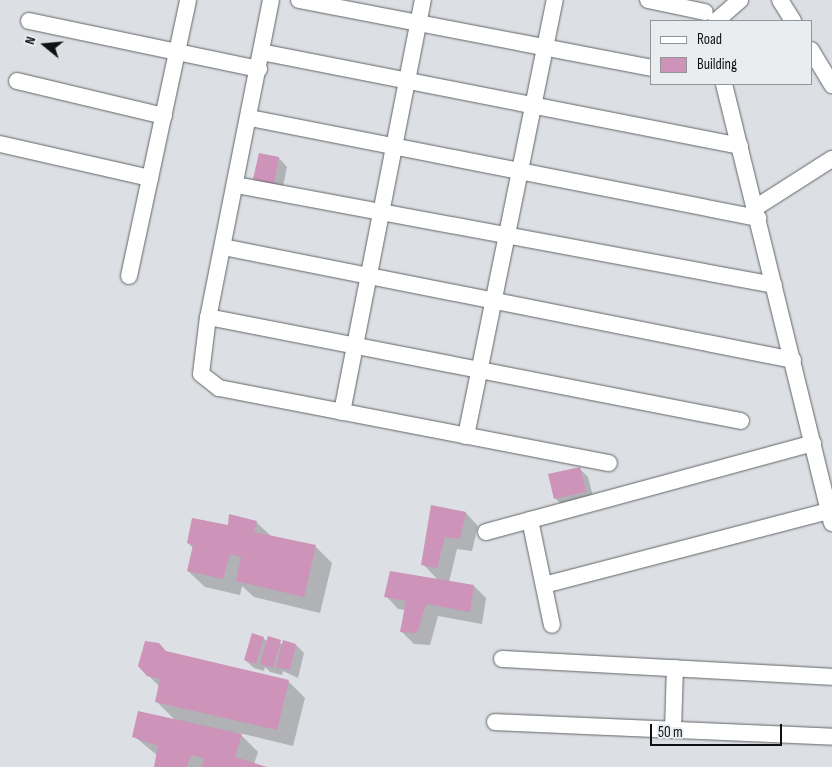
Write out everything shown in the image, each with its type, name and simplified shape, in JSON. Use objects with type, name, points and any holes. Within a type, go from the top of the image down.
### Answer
[{"type":"street","points":[[129,276],[188,0]]},
{"type":"street","points":[[271,0],[250,118],[208,317],[200,364],[206,381],[219,388],[609,463]]},
{"type":"street","points":[[299,0],[650,68]]},
{"type":"street","points":[[342,412],[423,0]]},
{"type":"street","points":[[466,436],[555,0]]},
{"type":"street","points":[[648,0],[708,14],[740,0]]},
{"type":"street","points":[[780,0],[792,20]]},
{"type":"street","points":[[29,21],[259,69]]},
{"type":"street","points":[[262,52],[740,146]]},
{"type":"street","points":[[812,52],[832,85]]},
{"type":"street","points":[[17,81],[164,116]]},
{"type":"street","points":[[544,585],[831,517],[724,85]]},
{"type":"street","points":[[250,118],[520,171],[756,213],[832,159]]},
{"type":"street","points":[[0,144],[150,178]]},
{"type":"street","points":[[236,185],[774,285]]},
{"type":"street","points":[[223,247],[793,360]]},
{"type":"street","points":[[208,317],[740,421]]},
{"type":"street","points":[[486,532],[813,443]]},
{"type":"street","points":[[530,520],[552,625]]},
{"type":"street","points":[[502,658],[832,677]]},
{"type":"street","points":[[673,730],[675,668]]},
{"type":"street","points":[[495,722],[832,737]]},
{"type":"building","points":[[259,153],[279,157],[274,184],[253,179]]},
{"type":"building","points":[[580,467],[586,492],[554,499],[548,474]]},
{"type":"building","points":[[431,505],[466,512],[460,539],[445,537],[437,568],[421,565]]},
{"type":"building","points":[[229,514],[257,521],[254,532],[316,545],[304,597],[236,581],[241,557],[230,554],[223,579],[187,571],[193,545],[187,543],[192,518],[228,525]]},
{"type":"building","points":[[390,571],[474,585],[470,612],[426,604],[417,633],[400,632],[406,601],[384,597]]},
{"type":"building","points":[[252,633],[264,637],[256,664],[244,660]]},
{"type":"building","points":[[268,636],[281,640],[273,668],[260,664]]},
{"type":"building","points":[[283,640],[296,644],[290,670],[276,667]]},
{"type":"building","points":[[145,641],[159,643],[166,651],[289,680],[277,730],[155,702],[160,679],[147,676],[138,666]]},
{"type":"building","points":[[138,711],[242,734],[235,757],[267,767],[202,767],[204,758],[191,755],[187,767],[154,767],[158,746],[132,737]]}]
